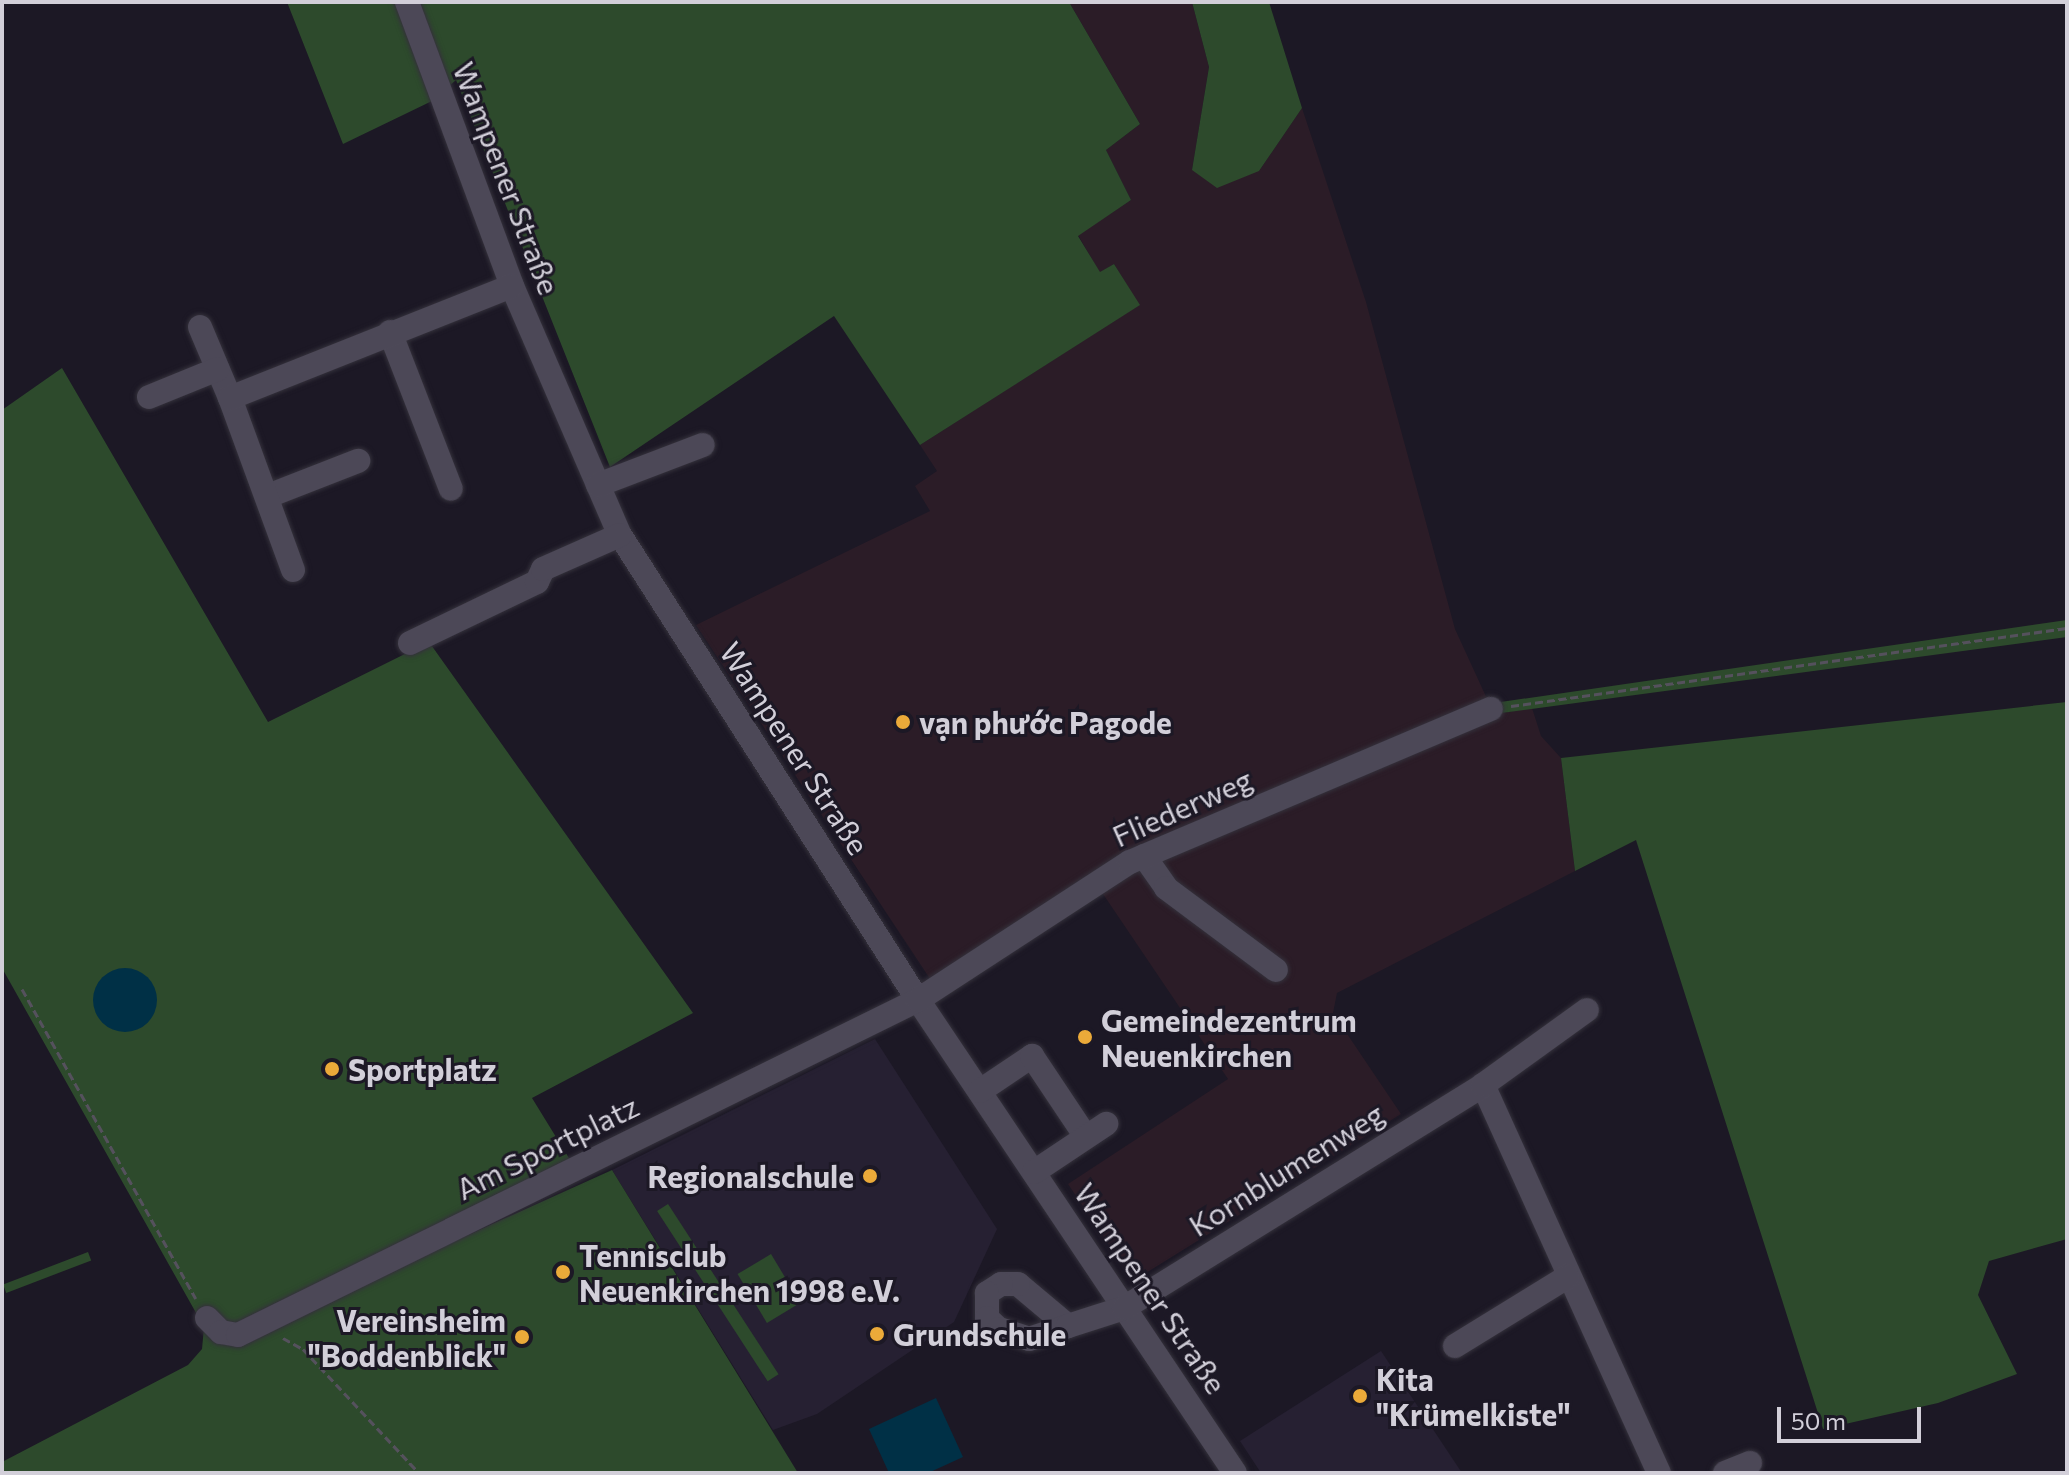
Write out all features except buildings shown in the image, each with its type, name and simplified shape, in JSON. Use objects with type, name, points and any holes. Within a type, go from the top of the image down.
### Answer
[{"type":"street","name":"Wampener Straße","points":[[407,2],[512,286],[620,535],[918,1000],[1230,1471]]},
{"type":"street","points":[[230,398],[512,286]]},
{"type":"street","points":[[200,327],[268,496],[293,570]]},
{"type":"street","points":[[390,332],[451,489]]},
{"type":"street","points":[[149,397],[218,369]]},
{"type":"street","points":[[598,485],[703,445]]},
{"type":"street","points":[[268,496],[358,461]]},
{"type":"street","points":[[410,643],[537,582],[543,569],[620,535]]},
{"type":"street","name":"Fliederweg","points":[[918,1000],[1144,856],[1491,709]]},
{"type":"street","points":[[1144,856],[1166,888],[1276,970]]},
{"type":"street","name":"Am Sportplatz","points":[[207,1318],[221,1332],[238,1335],[918,1000]]},
{"type":"street","name":"Kornblumenweg","points":[[1068,1326],[1124,1308],[1483,1085],[1587,1010]]},
{"type":"street","points":[[980,1091],[1032,1056],[1096,1131],[1034,1172]]},
{"type":"street","points":[[1483,1085],[1567,1277],[1659,1473]]},
{"type":"street","points":[[1455,1346],[1567,1277]]},
{"type":"street","points":[[1725,1473],[1750,1463]]},
{"type":"path","points":[[1491,709],[2067,628]]},
{"type":"path","points":[[22,989],[207,1318]]},
{"type":"path","points":[[269,1320],[419,1473]]},
{"type":"shaded area","points":[[1069,2],[1192,2],[1209,67],[1192,170],[1259,171],[1302,108],[1366,302],[1455,629],[1494,714],[1532,708],[1541,736],[1561,758],[1575,871],[1337,993],[1333,1013],[1401,1114],[1133,1281],[1068,1184],[1228,1079],[1101,891],[942,997],[696,625],[930,511],[915,486],[937,471],[920,445],[1139,305],[1114,264],[1100,273],[1078,235],[1131,200],[1106,150],[1140,124]]},
{"type":"shaded area","points":[[875,1039],[997,1229],[954,1322],[817,1414],[773,1430],[612,1170]]},
{"type":"shaded area","name":"Kita \"Krümelkiste\"","points":[[1381,1351],[1462,1473],[1261,1473],[1240,1441]]},
{"type":"green space","points":[[287,2],[1069,2],[1140,124],[1106,150],[1131,200],[1078,236],[1100,272],[1114,264],[1140,305],[920,445],[834,316],[610,467],[456,80],[432,101],[343,144]]},
{"type":"green space","points":[[1192,2],[1269,2],[1302,108],[1259,171],[1217,188],[1192,170],[1209,67]]},
{"type":"green space","points":[[62,368],[268,722],[429,642],[693,1013],[532,1098],[572,1163],[437,1249],[612,1170],[798,1473],[2,1473],[2,1462],[188,1365],[202,1349],[204,1327],[2,968],[2,410]]},
{"type":"green space","points":[[2067,620],[2067,637],[1494,714],[1487,704]]},
{"type":"green space","points":[[2067,702],[2067,1239],[1989,1261],[1978,1295],[2017,1374],[1938,1403],[1823,1429],[1636,840],[1575,871],[1561,758]]},
{"type":"green space","points":[[668,1204],[779,1374],[768,1381],[657,1211]]},
{"type":"green space","points":[[88,1252],[91,1260],[6,1293],[3,1285]]},
{"type":"green space","points":[[771,1254],[800,1303],[767,1323],[738,1274]]},
{"type":"water","points":[[125,968],[143,974],[151,982],[157,1000],[151,1018],[143,1026],[125,1032],[107,1026],[99,1018],[93,1000],[99,982],[107,974]]},
{"type":"water","points":[[936,1398],[963,1457],[928,1473],[889,1473],[869,1429]]},
{"type":"place","name":"vạn phước Pagode","points":[[903,722]]},
{"type":"place","name":"Gemeindezentrum Neuenkirchen","points":[[1085,1037]]},
{"type":"place","name":"Sportplatz","points":[[332,1069]]},
{"type":"place","name":"Regionalschule","points":[[870,1176]]},
{"type":"place","name":"Tennisclub Neuenkirchen 1998 e.V.","points":[[563,1272]]},
{"type":"place","name":"Grundschule","points":[[877,1334]]},
{"type":"place","name":"Vereinsheim \"Boddenblick\"","points":[[522,1337]]},
{"type":"place","name":"Kita \"Krümelkiste\"","points":[[1360,1396]]}]
